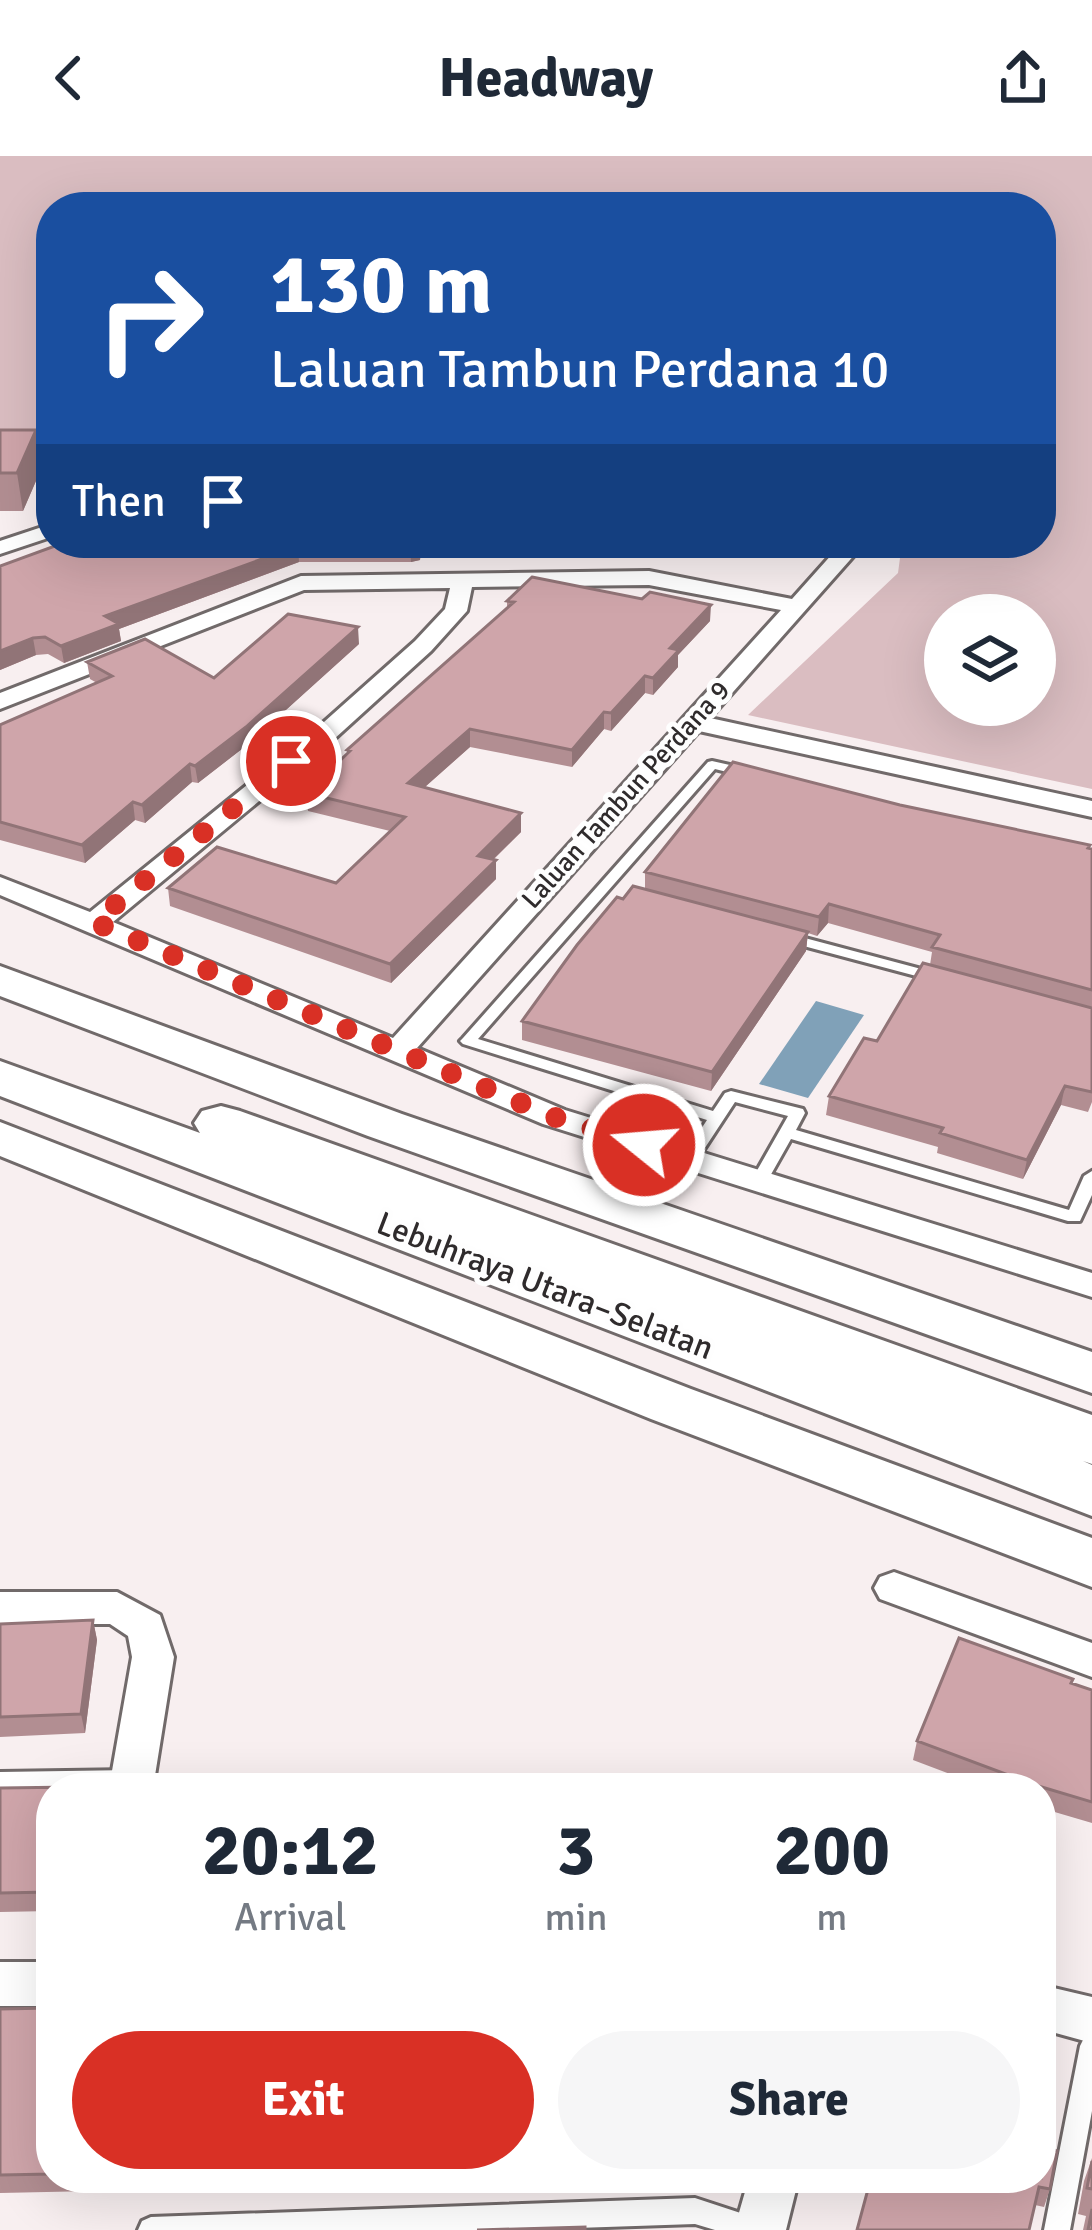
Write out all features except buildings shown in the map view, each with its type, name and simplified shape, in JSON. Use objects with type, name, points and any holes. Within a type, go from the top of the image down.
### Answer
[{"type":"highway","name":"Lebuhraya Utara–Selatan","points":[[0,1034],[209,1119],[1092,1440]]},
{"type":"highway","name":"Lebuhraya Utara–Selatan","points":[[0,1077],[1092,1490]]},
{"type":"main road","points":[[0,980],[407,1133],[1092,1373]]},
{"type":"main road","points":[[0,1138],[671,1404],[1092,1564]]},
{"type":"street","points":[[0,548],[36,535]]},
{"type":"street","name":"Laluan Tambun Perdana 9","points":[[400,1048],[840,558]]},
{"type":"street","points":[[0,702],[301,584],[649,578],[795,605]]},
{"type":"street","points":[[94,922],[324,735],[423,646],[456,611],[463,579]]},
{"type":"street","points":[[692,722],[1092,809]]},
{"type":"street","points":[[0,885],[400,1048],[554,1117],[1092,1286]]},
{"type":"street","points":[[894,1588],[1092,1660]]},
{"type":"street","points":[[0,1608],[117,1608],[146,1627],[153,1657],[134,1773]]},
{"type":"street","points":[[0,1984],[36,1984]]},
{"type":"street","points":[[1056,2011],[1092,2020]]},
{"type":"street","points":[[758,2230],[770,2193]]},
{"type":"lane","points":[[717,1118],[468,1041],[712,765],[757,775]]},
{"type":"lane","points":[[602,888],[625,894]]},
{"type":"lane","points":[[758,930],[958,984]]},
{"type":"lane","points":[[689,1159],[731,1096],[797,1113],[758,1181]]},
{"type":"lane","points":[[786,1132],[1074,1217],[1092,1176]]},
{"type":"lane","points":[[0,1781],[36,1782]]},
{"type":"lane","points":[[1057,2230],[1092,2046]]},
{"type":"lane","points":[[151,2230],[695,2211],[758,2230]]},
{"type":"shaded area","points":[[0,156],[1092,156],[1092,789],[748,715],[898,573],[900,558],[1056,558],[1056,192],[36,192],[36,454],[0,455]]},
{"type":"water","points":[[816,1001],[864,1015],[808,1098],[759,1084]]},
{"type":"route","points":[[291,761],[94,922],[554,1117],[644,1145]]}]
